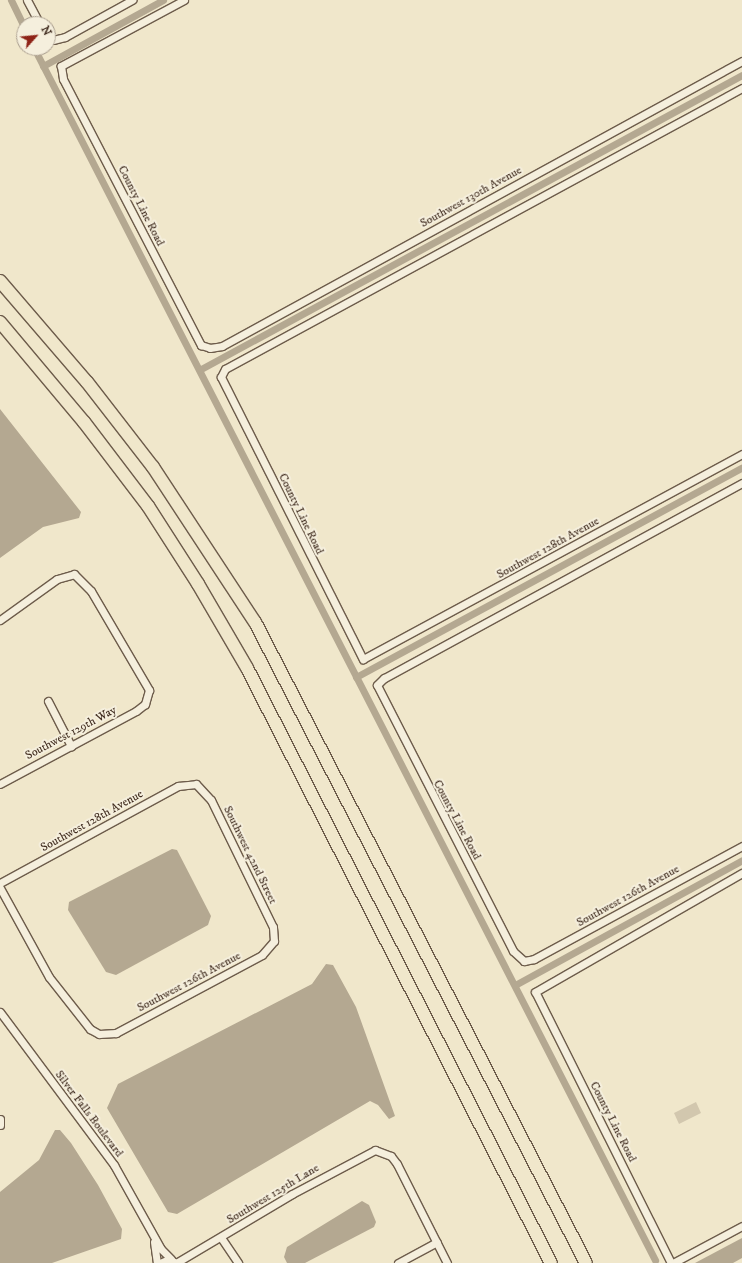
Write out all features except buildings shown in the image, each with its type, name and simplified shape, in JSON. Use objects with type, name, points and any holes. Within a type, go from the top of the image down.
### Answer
[{"type":"highway","points":[[0,281],[87,382],[153,467],[255,622],[586,1263]]},
{"type":"highway","points":[[0,322],[84,422],[148,506],[198,584],[247,668],[551,1263]]},
{"type":"street","points":[[27,0],[36,16]]},
{"type":"street","points":[[56,35],[132,0]]},
{"type":"street","name":"County Line Road","points":[[184,0],[61,66],[63,79],[201,345],[210,348]]},
{"type":"street","name":"Southwest 130th Avenue","points":[[210,348],[222,346],[742,61]]},
{"type":"street","name":"County Line Road","points":[[363,659],[221,377],[225,369],[742,88]]},
{"type":"street","name":"Southwest 128th Avenue","points":[[363,659],[742,454]]},
{"type":"street","name":"County Line Road","points":[[524,961],[513,951],[377,685],[384,678],[742,483]]},
{"type":"street","name":"Southwest 129th Way","points":[[0,620],[58,579],[74,574],[91,591],[147,682],[148,696],[136,711],[0,784]]},
{"type":"street","points":[[48,701],[71,746]]},
{"type":"street","name":"Southwest 128th Avenue","points":[[0,883],[178,786],[196,784]]},
{"type":"street","name":"Southwest 42nd Street","points":[[196,784],[210,800],[273,927],[274,941]]},
{"type":"street","name":"Southwest 126th Avenue","points":[[524,961],[534,959],[742,846]]},
{"type":"street","name":"County Line Road","points":[[672,1263],[535,992],[742,873]]},
{"type":"street","name":"Southwest 126th Avenue","points":[[0,888],[49,977],[90,1029],[108,1035],[262,955],[274,941]]},
{"type":"street","name":"Silver Falls Boulevard","points":[[0,1012],[114,1165],[152,1234],[174,1261]]},
{"type":"street","name":"Southwest 125th Lane","points":[[159,1263],[174,1261],[222,1238],[367,1152],[384,1152],[397,1164],[437,1242]]},
{"type":"street","points":[[672,1263],[742,1226]]},
{"type":"street","name":"Silver Falls Boulevard","points":[[152,1234],[159,1263]]},
{"type":"street","points":[[222,1238],[238,1263]]},
{"type":"street","points":[[398,1263],[437,1242],[447,1263]]},
{"type":"shaded area","points":[[0,409],[81,512],[79,518],[43,527],[0,558]]},
{"type":"shaded area","points":[[172,849],[177,850],[211,916],[208,925],[116,975],[106,972],[68,910],[69,902]]},
{"type":"shaded area","points":[[326,964],[333,965],[356,1007],[395,1116],[389,1119],[378,1105],[370,1101],[177,1214],[168,1212],[107,1108],[118,1084],[312,984]]},
{"type":"shaded area","points":[[696,1102],[701,1113],[679,1124],[674,1113]]},
{"type":"shaded area","points":[[55,1130],[60,1130],[71,1143],[98,1185],[122,1229],[121,1239],[52,1263],[0,1263],[0,1192],[39,1160]]},
{"type":"shaded area","points":[[362,1201],[369,1205],[376,1222],[374,1227],[305,1263],[287,1263],[284,1257],[287,1247]]},
{"type":"shaded area","points":[[742,1238],[742,1258],[733,1263],[695,1263]]},
{"type":"waterway","points":[[11,0],[19,16]]},
{"type":"waterway","points":[[43,66],[163,0]]},
{"type":"waterway","points":[[38,56],[655,1260]]},
{"type":"waterway","points":[[201,369],[742,75]]},
{"type":"waterway","points":[[356,677],[742,467]]},
{"type":"waterway","points":[[515,985],[742,860]]}]
